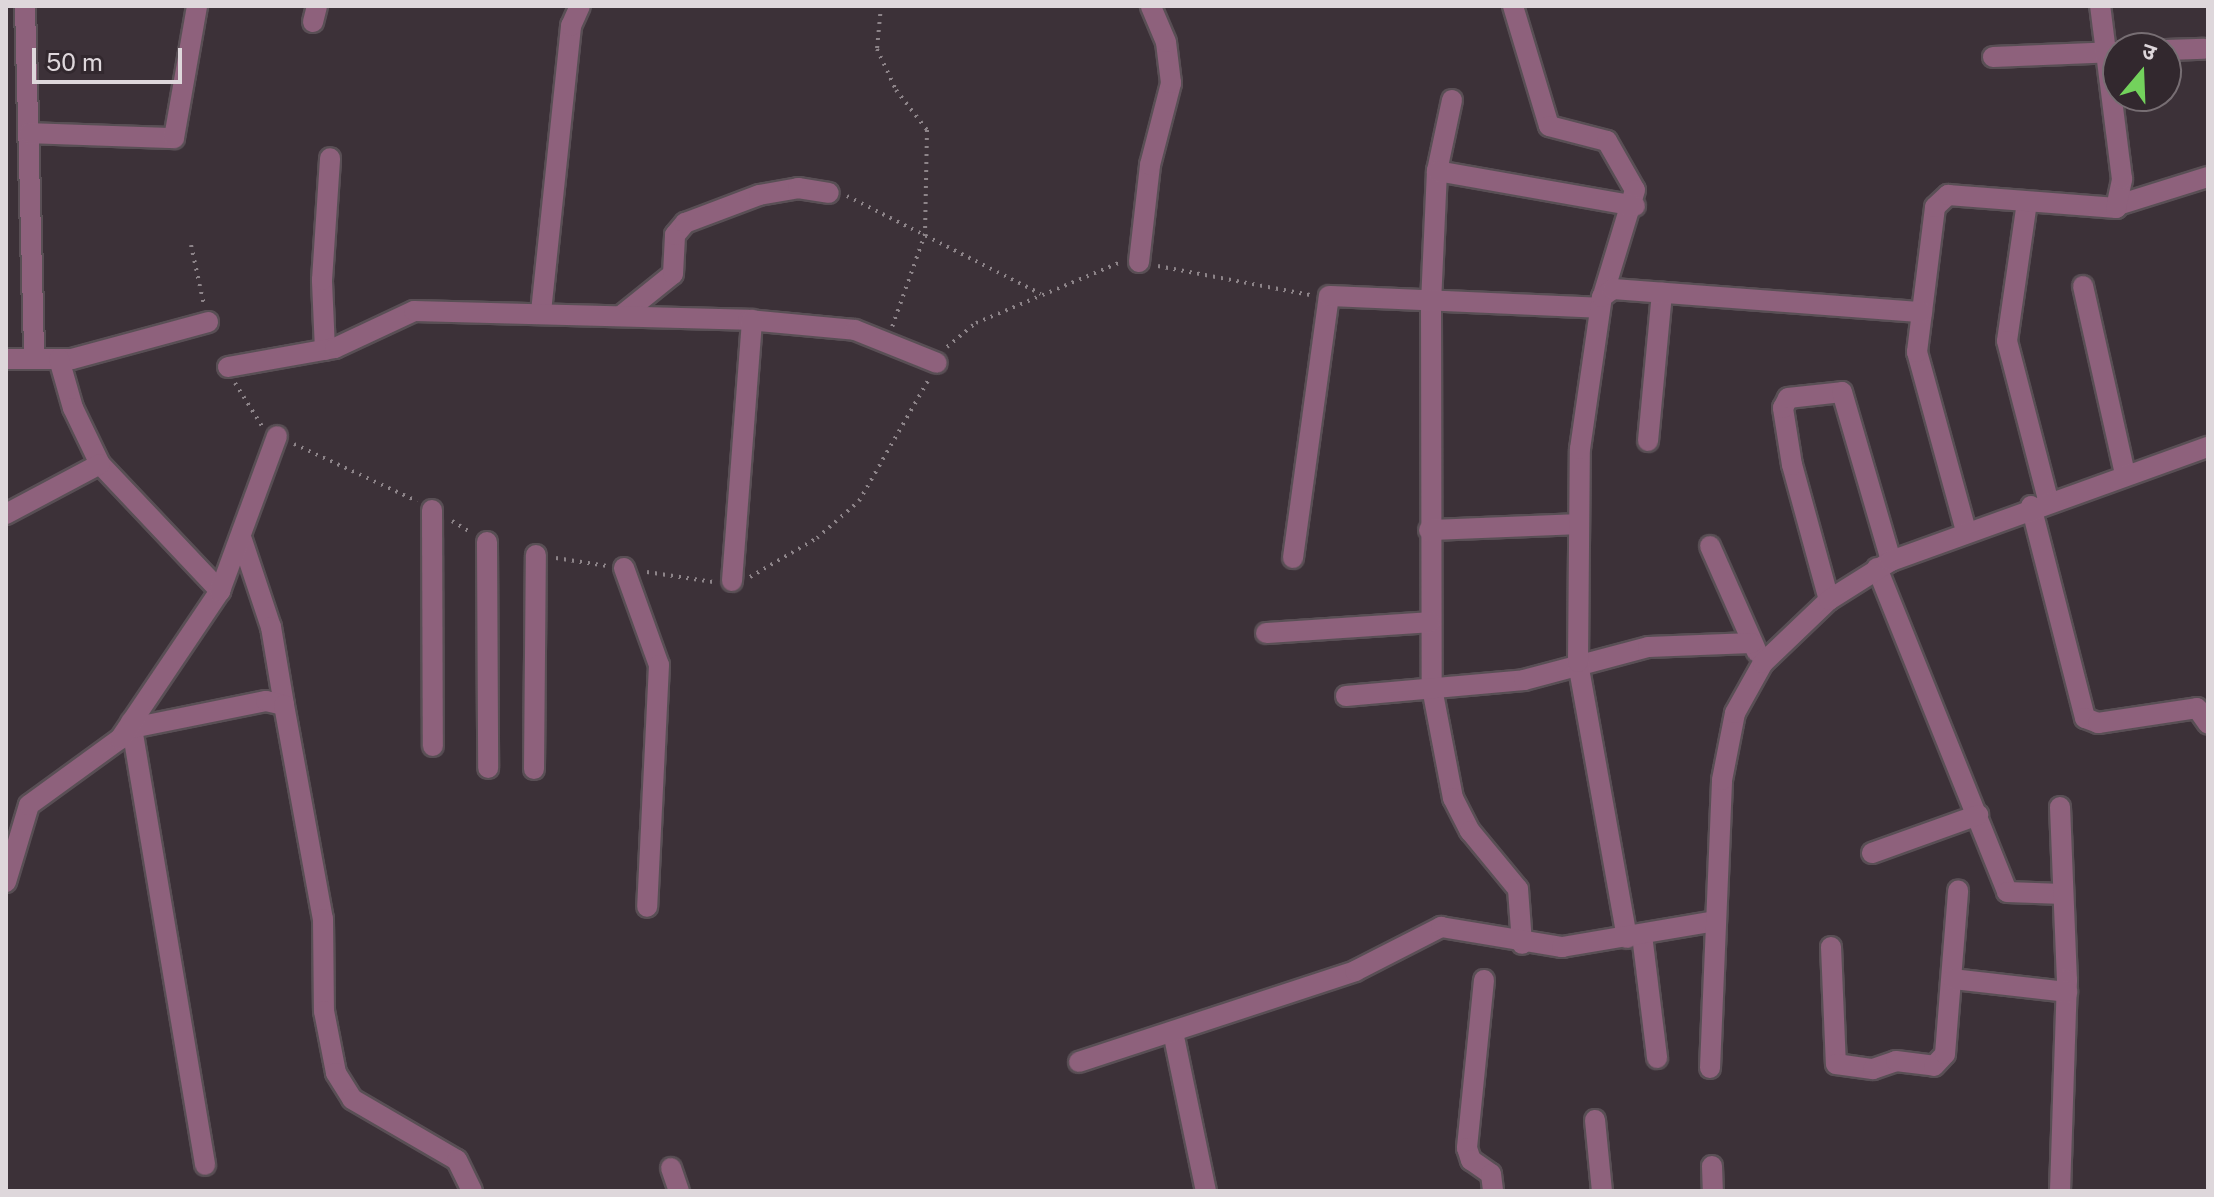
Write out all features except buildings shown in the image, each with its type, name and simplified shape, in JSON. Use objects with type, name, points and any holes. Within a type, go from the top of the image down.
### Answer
[{"type":"street","points":[[25,6],[34,359]]},
{"type":"street","points":[[29,133],[174,138],[197,6]]},
{"type":"street","points":[[541,312],[571,26],[580,6]]},
{"type":"street","points":[[1139,262],[1150,165],[1171,83],[1166,42],[1151,6]]},
{"type":"street","points":[[1513,6],[1549,126],[1607,141],[1635,190],[1635,206],[1602,300],[1582,422],[1577,524],[1578,662],[1657,1058]]},
{"type":"street","points":[[2100,6],[2107,32]]},
{"type":"street","points":[[2182,50],[2204,49]]},
{"type":"street","points":[[1993,57],[2102,52]]},
{"type":"street","points":[[1452,100],[1437,171],[1431,303],[1429,530],[1432,688],[1453,798],[1470,831],[1518,889],[1522,944]]},
{"type":"street","points":[[2117,112],[2122,179],[2118,205]]},
{"type":"street","points":[[325,350],[322,280],[330,158]]},
{"type":"street","points":[[1437,171],[1635,206]]},
{"type":"street","points":[[1966,531],[1918,361],[1922,312],[1942,196],[2110,210],[2208,177]]},
{"type":"street","points":[[622,315],[673,274],[675,235],[685,223],[759,195],[798,188],[829,193]]},
{"type":"street","points":[[2027,202],[2007,341],[2085,718],[2098,723],[2197,708],[2208,724]]},
{"type":"street","points":[[2083,286],[2125,474]]},
{"type":"street","points":[[1293,558],[1329,296],[1431,303],[1602,300],[1662,293],[1922,312]]},
{"type":"street","points":[[1648,441],[1662,293]]},
{"type":"street","points":[[228,367],[325,350],[405,312],[541,312],[752,320],[855,330],[937,363]]},
{"type":"street","points":[[732,581],[752,320]]},
{"type":"street","points":[[6,359],[59,359],[208,322]]},
{"type":"street","points":[[59,359],[73,408],[100,464],[220,591]]},
{"type":"street","points":[[1829,600],[1792,465],[1784,400],[1830,389],[1842,392],[1884,564],[2007,892],[2063,894]]},
{"type":"street","points":[[6,882],[37,794],[112,747],[132,725],[220,591],[242,540],[277,436]]},
{"type":"street","points":[[1710,1068],[1715,921],[1729,734],[1763,663],[1829,600],[1884,564],[2040,503],[2208,447]]},
{"type":"street","points":[[6,514],[100,464]]},
{"type":"street","points":[[432,510],[433,746]]},
{"type":"street","points":[[1429,530],[1577,524]]},
{"type":"street","points":[[242,540],[271,627],[323,919],[324,1011],[336,1073],[352,1099],[457,1160],[472,1191]]},
{"type":"street","points":[[487,542],[488,768]]},
{"type":"street","points":[[1710,546],[1763,663]]},
{"type":"street","points":[[534,769],[536,555]]},
{"type":"street","points":[[624,568],[659,665],[647,907]]},
{"type":"street","points":[[1266,633],[1430,622]]},
{"type":"street","points":[[1346,696],[1524,680],[1578,662],[1648,647],[1752,643]]},
{"type":"street","points":[[132,725],[258,702],[284,705]]},
{"type":"street","points":[[132,725],[205,1165]]},
{"type":"street","points":[[2060,807],[2067,992],[2060,1191]]},
{"type":"street","points":[[1872,853],[1978,815]]},
{"type":"street","points":[[1831,947],[1832,1052],[1842,1067],[1880,1069],[1896,1061],[1934,1066],[1943,1060],[1953,979],[1958,891]]},
{"type":"street","points":[[1079,1062],[1355,971],[1441,927],[1522,944],[1562,947],[1715,921]]},
{"type":"street","points":[[1953,979],[2067,992]]},
{"type":"street","points":[[1484,980],[1467,1148],[1471,1160],[1491,1174],[1493,1191]]},
{"type":"street","points":[[1173,1032],[1206,1191]]},
{"type":"street","points":[[1595,1120],[1602,1191]]},
{"type":"street","points":[[1712,1166],[1713,1191]]},
{"type":"street","points":[[671,1168],[679,1191]]},
{"type":"path","points":[[881,6],[877,49],[896,90],[927,130],[925,234],[888,341]]},
{"type":"path","points":[[829,193],[854,198],[1041,294]]},
{"type":"path","points":[[191,245],[208,322]]},
{"type":"path","points":[[536,555],[732,581],[754,576],[817,538],[859,501],[937,363],[976,323],[1109,264],[1139,262],[1272,291],[1329,296]]},
{"type":"path","points":[[228,367],[251,416],[277,436],[432,510],[487,542]]}]
